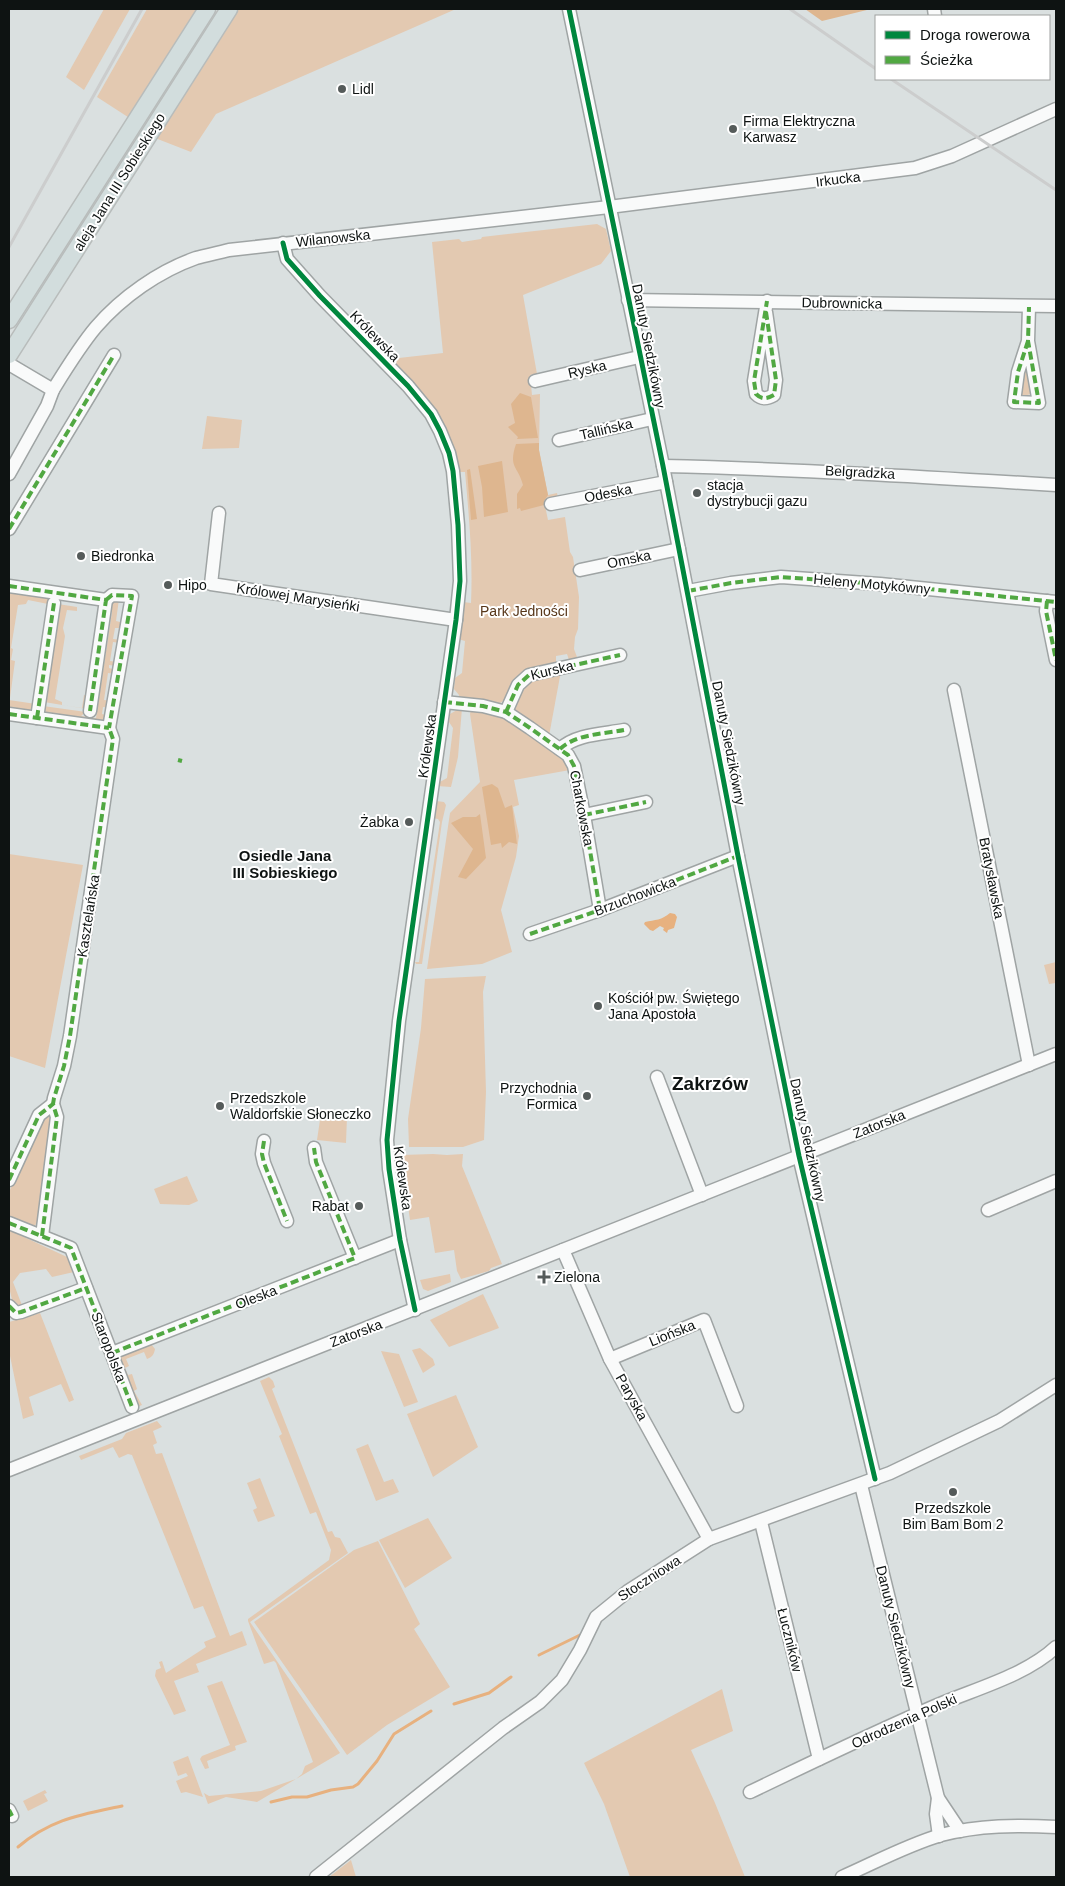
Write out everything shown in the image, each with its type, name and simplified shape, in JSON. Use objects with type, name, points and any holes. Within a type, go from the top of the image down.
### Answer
[{"type":"main road","name":"aleja Jana III Sobieskiego","points":[[9,320],[207,9]]},
{"type":"main road","name":"aleja Jana III Sobieskiego","points":[[9,355],[229,9]]},
{"type":"street","name":"Danuty Siedzikówny","points":[[569,9],[639,357],[663,466],[738,856],[799,1156],[875,1479]]},
{"type":"street","name":"Irkucka","points":[[610,207],[915,168],[977,146],[1056,109]]},
{"type":"street","name":"Wilanowska","points":[[9,474],[47,406],[53,390],[96,327],[147,282],[195,258],[229,250],[283,243],[610,207]]},
{"type":"street","name":"Królewska","points":[[283,243],[287,259],[320,296],[408,386],[431,414],[449,453],[453,471],[458,525],[460,580],[456,620],[399,1021],[387,1140],[389,1169],[400,1240],[415,1310]]},
{"type":"street","name":"Dubrownicka","points":[[628,300],[766,307],[1056,306]]},
{"type":"street","points":[[1028,341],[1029,306]]},
{"type":"street","points":[[766,307],[776,380],[774,395],[767,399],[760,398],[756,394],[754,381],[766,307]]},
{"type":"street","points":[[9,529],[114,355]]},
{"type":"street","name":"Ryska","points":[[535,381],[639,357]]},
{"type":"street","points":[[9,364],[53,390]]},
{"type":"street","name":"Tallińska","points":[[559,440],[652,419]]},
{"type":"street","name":"Belgradzka","points":[[663,466],[762,468],[1056,484]]},
{"type":"street","name":"Odeska","points":[[551,504],[666,482]]},
{"type":"street","name":"Królowej Marysieńki","points":[[219,513],[210,584],[456,620]]},
{"type":"street","name":"Omska","points":[[580,570],[679,549]]},
{"type":"street","name":"Heleny Motykówny","points":[[688,591],[731,583],[781,577],[870,583],[1052,602]]},
{"type":"street","points":[[9,586],[106,600],[90,711]]},
{"type":"street","name":"Kasztelańska","points":[[42,1236],[57,1117],[53,1104],[70,1036],[112,747],[113,739],[109,728],[132,596],[112,595],[106,600]]},
{"type":"street","points":[[1052,602],[1046,611],[1056,660]]},
{"type":"street","points":[[37,718],[54,603]]},
{"type":"street","name":"Kurska","points":[[506,712],[518,685],[528,675],[620,655]]},
{"type":"street","name":"Bratysławska","points":[[954,690],[1029,1065]]},
{"type":"street","name":"Charkowska","points":[[444,702],[483,706],[506,712],[568,755],[574,766],[600,910]]},
{"type":"street","points":[[9,714],[109,728]]},
{"type":"street","points":[[560,749],[565,744],[578,738],[624,730]]},
{"type":"street","points":[[584,815],[646,802]]},
{"type":"street","name":"Brzuchowicka","points":[[530,934],[600,910],[738,856]]},
{"type":"street","name":"Zatorska","points":[[9,1470],[1056,1054]]},
{"type":"street","points":[[657,1077],[702,1195]]},
{"type":"street","points":[[9,1180],[39,1115],[53,1104]]},
{"type":"street","points":[[264,1141],[262,1154],[264,1163],[287,1221]]},
{"type":"street","points":[[314,1148],[316,1162],[355,1258]]},
{"type":"street","points":[[988,1210],[1056,1181]]},
{"type":"street","points":[[9,1223],[42,1236]]},
{"type":"street","name":"Staropolska","points":[[42,1236],[71,1248],[132,1407]]},
{"type":"street","name":"Oleska","points":[[112,1353],[400,1240]]},
{"type":"street","name":"Paryska","points":[[563,1250],[610,1358],[710,1539]]},
{"type":"street","points":[[9,1306],[16,1313],[21,1312],[86,1288]]},
{"type":"street","name":"Liońska","points":[[610,1358],[704,1320],[737,1406]]},
{"type":"street","name":"Stoczniowa","points":[[316,1877],[503,1728],[540,1702],[562,1680],[580,1650],[592,1623],[607,1606],[628,1591],[710,1539],[875,1479],[999,1422],[1056,1385]]},
{"type":"street","name":"Danuty Siedzikówny","points":[[861,1485],[938,1798],[960,1831]]},
{"type":"street","name":"Łuczników","points":[[761,1522],[819,1759]]},
{"type":"street","name":"Odrodzenia Polski","points":[[750,1792],[819,1759],[1034,1664],[1056,1647]]},
{"type":"street","name":"Danuty Siedzikówny","points":[[938,1798],[936,1814],[939,1836]]},
{"type":"street","points":[[842,1877],[939,1836],[960,1831],[1003,1826],[1056,1826]]},
{"type":"street","points":[[871,1864],[875,1877]]},
{"type":"green space","points":[[104,9],[130,9],[84,90],[66,77]]},
{"type":"green space","points":[[147,9],[201,9],[131,119],[97,97]]},
{"type":"green space","points":[[236,9],[456,9],[216,114],[191,152],[155,138]]},
{"type":"green space","name":"Park Jedności","points":[[597,224],[606,229],[611,251],[601,264],[523,295],[537,374],[530,375],[532,395],[540,394],[539,450],[548,495],[557,493],[558,498],[544,501],[548,520],[565,517],[579,597],[578,629],[574,649],[577,657],[575,660],[569,660],[567,654],[556,656],[556,663],[526,671],[516,677],[506,697],[500,703],[459,698],[454,689],[455,678],[462,673],[465,641],[458,639],[463,602],[471,603],[470,538],[465,472],[457,472],[440,419],[428,399],[390,359],[443,353],[432,242],[459,239],[462,242],[481,239],[482,237]]},
{"type":"green space","points":[[1028,356],[1031,394],[1023,396],[1020,393]]},
{"type":"green space","points":[[207,416],[242,420],[239,448],[202,449]]},
{"type":"green space","points":[[9,590],[46,595],[50,600],[48,604],[28,600],[26,604],[18,605],[11,648],[13,649],[11,660],[15,661],[10,698]]},
{"type":"green space","points":[[119,599],[116,621],[124,623],[123,628],[115,628],[113,639],[121,640],[120,643],[113,642],[110,661],[118,662],[117,666],[109,665],[109,668],[116,670],[116,674],[108,673],[104,700],[112,701],[111,708],[103,707],[102,714],[109,716],[106,721],[46,712],[43,706],[86,712],[81,716],[96,718],[112,612],[107,611],[108,601]]},
{"type":"green space","points":[[58,604],[77,607],[77,611],[67,610],[63,628],[65,636],[55,699],[62,702],[62,705],[44,702]]},
{"type":"green space","points":[[561,671],[549,736],[517,713],[514,706],[524,682]]},
{"type":"green space","points":[[84,695],[88,696],[87,709],[67,706],[82,708]]},
{"type":"green space","points":[[9,700],[36,704],[27,711],[9,711]]},
{"type":"green space","points":[[458,707],[462,708],[458,757],[451,787],[437,786],[438,783],[447,778],[453,728],[449,722],[450,714],[457,710]]},
{"type":"green space","points":[[471,709],[500,715],[551,748],[565,760],[570,770],[514,780],[519,805],[513,807],[519,836],[516,857],[501,910],[512,952],[482,964],[427,969],[450,813],[480,782],[470,714]]},
{"type":"green space","points":[[436,801],[444,802],[446,805],[422,964],[416,964],[415,962],[419,962],[440,822],[438,819],[432,818]]},
{"type":"green space","points":[[9,854],[83,865],[45,1068],[9,1056]]},
{"type":"green space","points":[[1056,962],[1056,983],[1049,984],[1044,965]]},
{"type":"green space","points":[[486,976],[483,992],[486,1092],[484,1140],[463,1147],[409,1147],[408,1119],[421,1028],[425,979]]},
{"type":"green space","points":[[321,1113],[347,1117],[346,1143],[317,1140]]},
{"type":"green space","points":[[47,1115],[52,1117],[38,1221],[34,1227],[9,1218],[9,1192],[42,1118]]},
{"type":"green space","points":[[463,1154],[462,1166],[502,1264],[491,1268],[489,1271],[461,1279],[457,1271],[454,1250],[435,1253],[429,1217],[410,1220],[401,1155]]},
{"type":"green space","points":[[187,1176],[198,1201],[189,1205],[160,1204],[154,1189]]},
{"type":"green space","points":[[9,1230],[67,1257],[74,1272],[52,1277],[46,1269],[20,1273],[13,1282],[23,1308],[14,1308],[9,1287]]},
{"type":"green space","points":[[450,1274],[451,1282],[428,1291],[423,1289],[420,1280]]},
{"type":"green space","points":[[483,1294],[499,1328],[449,1347],[430,1320]]},
{"type":"green space","points":[[40,1313],[74,1400],[69,1402],[61,1384],[29,1397],[34,1415],[23,1419],[9,1351],[9,1322]]},
{"type":"green space","points":[[151,1344],[155,1349],[153,1354],[147,1359],[144,1352],[126,1359],[129,1366],[125,1368],[128,1375],[132,1374],[137,1389],[134,1391],[142,1405],[137,1407],[120,1362],[122,1355]]},
{"type":"green space","points":[[420,1348],[433,1359],[435,1365],[423,1373],[412,1350]]},
{"type":"green space","points":[[381,1351],[399,1354],[418,1402],[404,1407]]},
{"type":"green space","points":[[269,1377],[273,1381],[275,1387],[272,1389],[328,1532],[332,1531],[335,1537],[340,1538],[348,1553],[250,1622],[340,1753],[296,1779],[302,1774],[305,1766],[313,1762],[276,1663],[274,1661],[264,1664],[248,1619],[329,1560],[331,1550],[316,1512],[310,1514],[279,1436],[282,1434],[260,1381]]},
{"type":"green space","points":[[456,1395],[478,1447],[433,1477],[407,1414]]},
{"type":"green space","points":[[157,1421],[162,1427],[153,1431],[157,1443],[153,1445],[156,1454],[162,1453],[230,1636],[242,1631],[247,1645],[196,1664],[199,1672],[174,1681],[186,1711],[174,1715],[155,1676],[156,1670],[161,1668],[159,1662],[162,1661],[166,1673],[206,1647],[204,1642],[216,1637],[203,1606],[194,1609],[132,1455],[128,1454],[119,1458],[113,1447],[81,1460],[79,1456],[122,1439],[126,1433]]},
{"type":"green space","points":[[368,1444],[384,1482],[393,1479],[399,1492],[376,1501],[356,1449]]},
{"type":"green space","points":[[260,1478],[275,1516],[258,1522],[253,1510],[257,1508],[247,1483]]},
{"type":"green space","points":[[428,1518],[452,1558],[405,1588],[379,1540]]},
{"type":"green space","points":[[378,1541],[420,1624],[414,1629],[450,1687],[387,1725],[347,1755],[254,1622],[354,1550]]},
{"type":"green space","points":[[222,1681],[247,1742],[235,1746],[236,1750],[207,1761],[209,1768],[205,1769],[200,1759],[202,1756],[230,1745],[207,1686]]},
{"type":"green space","points":[[722,1689],[733,1731],[691,1750],[745,1877],[630,1877],[604,1804],[584,1763]]},
{"type":"green space","points":[[188,1756],[203,1797],[186,1792],[181,1793],[176,1781],[188,1776],[186,1773],[178,1776],[173,1762]]},
{"type":"green space","points":[[296,1779],[257,1802],[226,1797],[208,1804],[204,1793],[209,1796],[261,1791]]},
{"type":"green space","points":[[45,1790],[47,1793],[44,1794],[48,1801],[28,1811],[23,1801]]},
{"type":"green space","points":[[351,1860],[356,1877],[329,1877]]},
{"type":"shaded area","points":[[805,9],[871,9],[822,21]]},
{"type":"shaded area","points":[[520,393],[531,397],[538,438],[517,439],[518,437],[508,427],[515,423],[511,404]]},
{"type":"shaded area","points":[[539,443],[548,495],[544,505],[521,511],[520,508],[517,509],[517,494],[523,485],[513,463],[516,444]]},
{"type":"shaded area","points":[[502,461],[508,512],[484,517],[482,487],[478,466]]},
{"type":"shaded area","points":[[470,469],[477,519],[471,520],[467,470]]},
{"type":"shaded area","points":[[492,784],[498,788],[505,808],[512,805],[517,844],[509,842],[502,848],[501,843],[491,845],[482,787]]},
{"type":"shaded area","points":[[480,814],[486,858],[466,879],[458,877],[473,849],[451,823],[463,817],[476,817]]},
{"type":"shaded area","points":[[670,913],[675,914],[677,917],[674,928],[668,930],[667,933],[660,926],[653,931],[644,924],[645,922],[661,918]]},
{"type":"waterway","points":[[539,1655],[580,1635]]},
{"type":"waterway","points":[[454,1704],[489,1693],[511,1677]]},
{"type":"waterway","points":[[271,1802],[292,1797],[307,1797],[331,1790],[353,1787],[358,1784],[377,1761],[394,1734],[431,1711]]},
{"type":"waterway","points":[[18,1847],[54,1824],[67,1819],[122,1806]]},
{"type":"railway","points":[[9,247],[142,9]]},
{"type":"railway","points":[[790,9],[875,68]]},
{"type":"railway","points":[[892,80],[1056,190]]},
{"type":"marked path","points":[[766,312],[776,380],[774,395],[765,398],[756,394],[754,381],[767,301]]},
{"type":"marked path","points":[[1028,341],[1018,372],[1014,402],[1039,403],[1028,341],[1029,307]]},
{"type":"marked path","points":[[9,529],[114,355]]},
{"type":"marked path","points":[[688,591],[731,583],[781,577],[880,584],[1056,602]]},
{"type":"marked path","points":[[9,586],[106,600],[90,711]]},
{"type":"marked path","points":[[106,600],[112,595],[132,596],[109,728]]},
{"type":"marked path","points":[[1047,601],[1046,611],[1056,660]]},
{"type":"marked path","points":[[37,718],[54,603]]},
{"type":"marked path","points":[[506,712],[518,685],[529,675],[620,655]]},
{"type":"marked path","points":[[444,702],[483,706],[506,712],[568,755],[574,766],[600,910]]},
{"type":"marked path","points":[[9,714],[109,728]]},
{"type":"marked path","points":[[42,1236],[57,1117],[53,1104],[70,1036],[113,739],[109,728]]},
{"type":"marked path","points":[[560,749],[566,744],[582,737],[624,730]]},
{"type":"marked path","points":[[178,760],[182,761]]},
{"type":"marked path","points":[[584,815],[646,802]]},
{"type":"marked path","points":[[530,934],[600,910],[738,856]]},
{"type":"marked path","points":[[9,1180],[39,1115],[53,1104]]},
{"type":"marked path","points":[[264,1141],[262,1154],[264,1163],[287,1221]]},
{"type":"marked path","points":[[112,1353],[355,1258],[316,1162],[314,1148]]},
{"type":"marked path","points":[[9,1223],[71,1248],[132,1407]]},
{"type":"marked path","points":[[9,1306],[16,1313],[21,1312],[86,1288]]},
{"type":"marked path","points":[[9,1810],[12,1816]]},
{"type":"cycle path","points":[[569,9],[663,466],[738,856],[799,1156],[875,1479]]},
{"type":"cycle path","points":[[283,243],[287,259],[320,296],[408,386],[431,414],[449,453],[453,471],[458,525],[460,581],[399,1021],[387,1140],[389,1169],[400,1240],[415,1310]]},
{"type":"place","name":"Lidl","points":[[342,89]]},
{"type":"place","name":"Firma Elektryczna Karwasz","points":[[733,129]]},
{"type":"place","name":"stacja dystrybucji gazu","points":[[697,493]]},
{"type":"place","name":"Biedronka","points":[[81,556]]},
{"type":"place","name":"Hipo","points":[[168,585]]},
{"type":"place","name":"Żabka","points":[[409,822]]},
{"type":"place","name":"Kościół pw. Świętego Jana Apostoła","points":[[598,1006]]},
{"type":"place","name":"Przychodnia Formica","points":[[587,1096]]},
{"type":"place","name":"Przedszkole Waldorfskie Słoneczko","points":[[220,1106]]},
{"type":"place","name":"Rabat","points":[[359,1206]]},
{"type":"place","name":"Zielona","points":[[544,1277]]},
{"type":"place","name":"Przedszkole Bim Bam Bom 2","points":[[953,1492]]},
{"type":"district","name":"Osiedle Jana III Sobieskiego","points":[[285,864]]},
{"type":"district","name":"Zakrzów","points":[[710,1083]]}]
